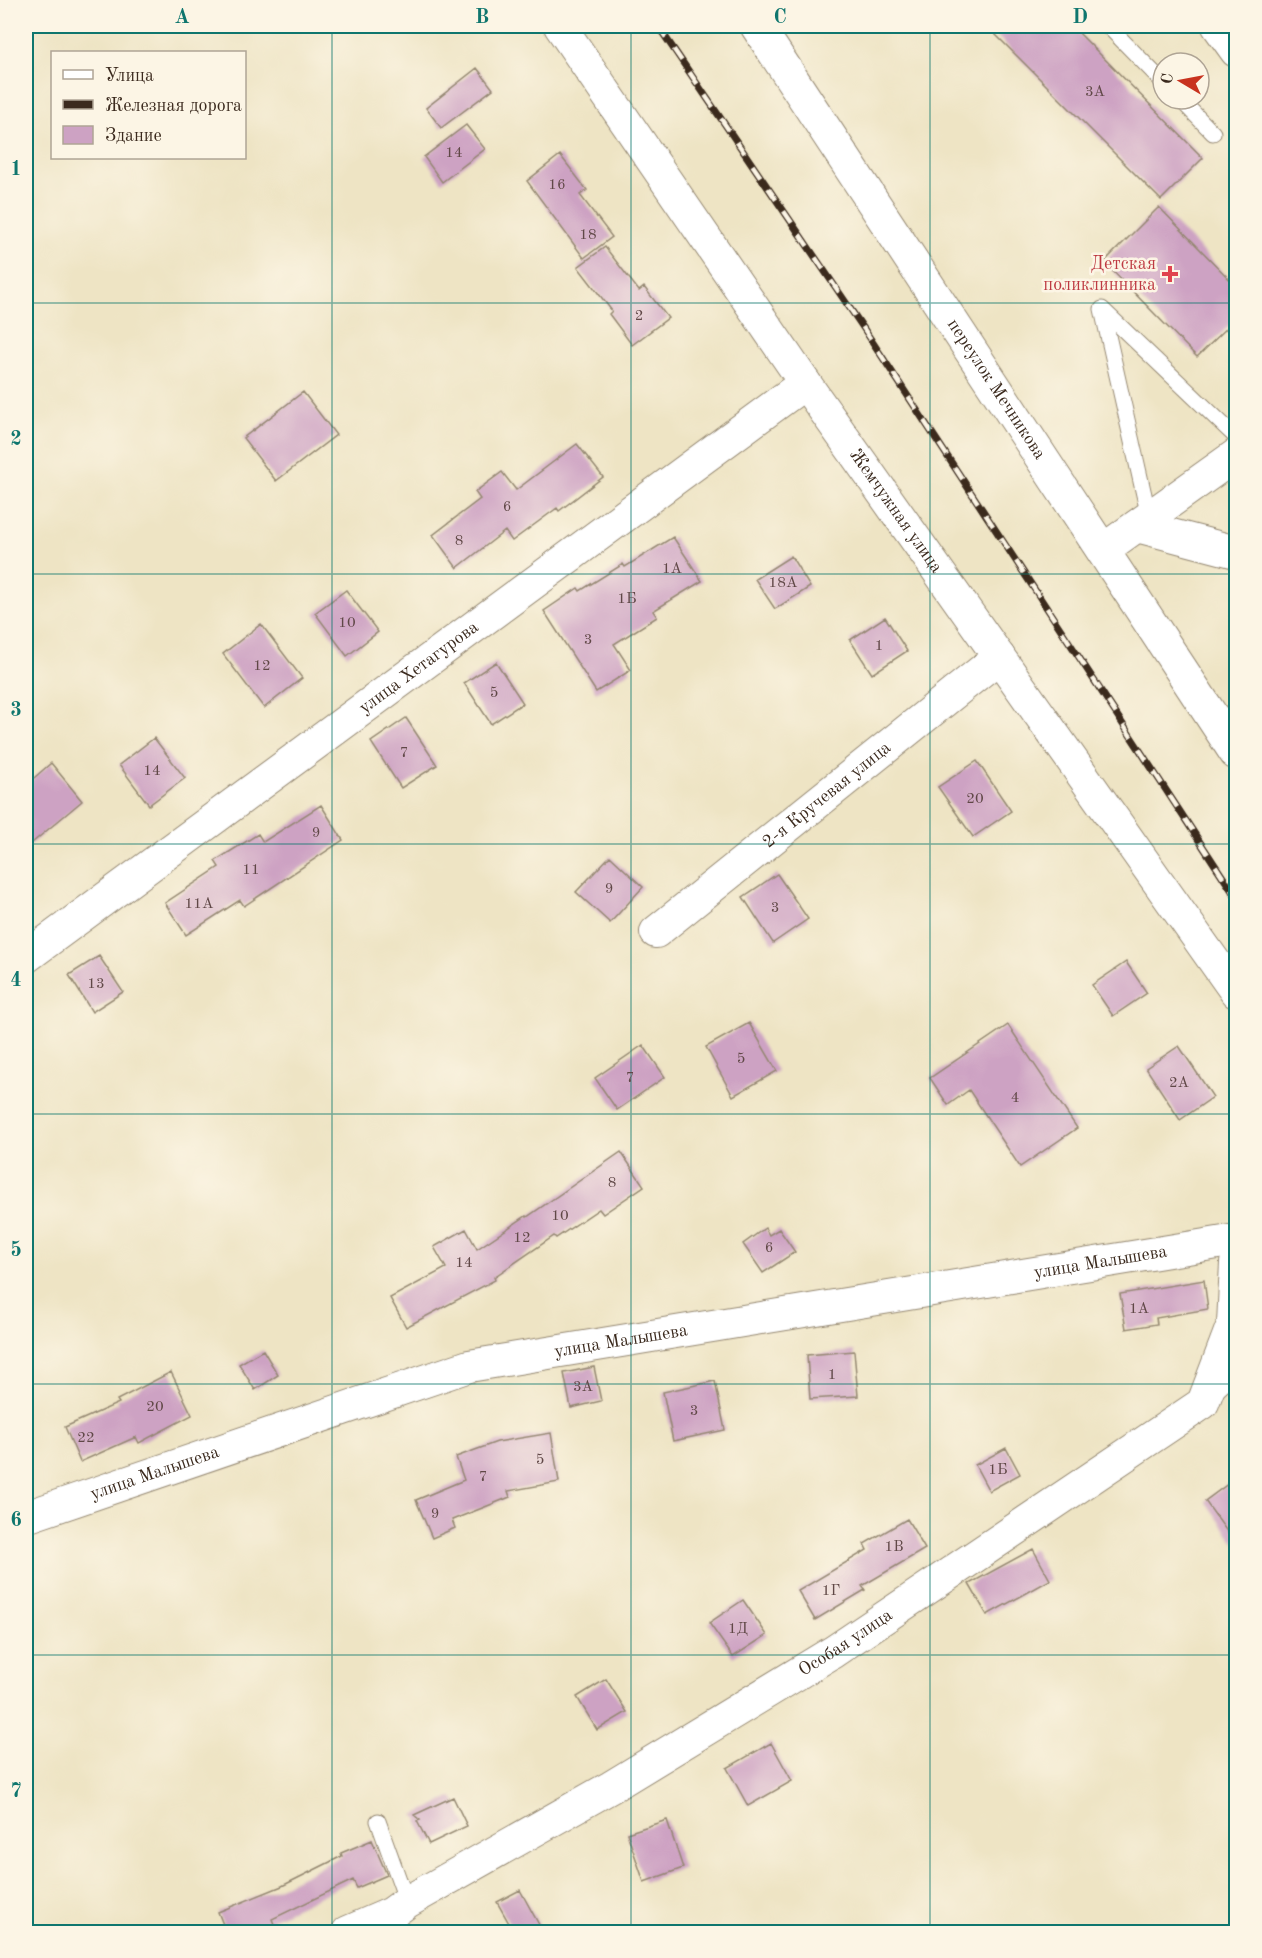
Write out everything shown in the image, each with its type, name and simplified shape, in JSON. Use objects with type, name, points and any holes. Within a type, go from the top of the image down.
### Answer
[{"type":"street","name":"Жемчужная улица","points":[[560,26],[805,383],[1236,992]]},
{"type":"street","name":"переулок Мечникова","points":[[757,26],[1236,753]]},
{"type":"street","points":[[1218,26],[1236,51]]},
{"type":"street","name":"улица Хетагурова","points":[[28,950],[805,383]]},
{"type":"street","points":[[1102,550],[1236,455]]},
{"type":"street","points":[[1143,521],[1236,552]]},
{"type":"street","name":"2-я Кручевая улица","points":[[656,932],[999,657]]},
{"type":"street","name":"улица Малышева","points":[[26,1517],[469,1366],[1236,1240]]},
{"type":"street","points":[[1203,1403],[1233,1324],[1236,1263]]},
{"type":"street","name":"Особая улица","points":[[348,1932],[392,1913],[407,1902],[611,1787],[833,1652],[1203,1403]]},
{"type":"lane","points":[[1107,26],[1151,70]]},
{"type":"lane","points":[[1191,111],[1213,134]]},
{"type":"lane","points":[[1143,521],[1102,309],[1236,437]]},
{"type":"lane","points":[[1203,1403],[1236,1373]]},
{"type":"lane","points":[[378,1821],[407,1902]]},
{"type":"building","points":[[987,26],[1072,26],[1151,106],[1151,111],[1156,111],[1203,158],[1161,200]]},
{"type":"building","points":[[477,68],[493,89],[441,128],[426,108]]},
{"type":"building","points":[[466,125],[485,149],[442,182],[424,157]]},
{"type":"building","points":[[560,155],[587,190],[580,195],[612,237],[584,258],[527,181]]},
{"type":"building","name":"Детская поликлинника","points":[[1159,207],[1236,286],[1236,319],[1197,357],[1104,262]]},
{"type":"building","points":[[605,247],[639,291],[644,287],[668,318],[632,345],[609,314],[612,311],[578,267]]},
{"type":"building","points":[[303,392],[336,435],[276,481],[243,438]]},
{"type":"building","points":[[577,444],[603,477],[559,511],[557,508],[512,541],[505,531],[457,568],[433,535],[480,499],[475,492],[502,472],[516,490]]},
{"type":"building","points":[[673,537],[702,581],[653,611],[657,617],[614,644],[631,670],[596,692],[544,611],[578,588],[580,591],[623,564],[625,567]]},
{"type":"building","points":[[791,556],[810,587],[775,609],[755,579]]},
{"type":"building","points":[[346,590],[378,632],[347,656],[315,613]]},
{"type":"building","points":[[885,617],[907,651],[872,674],[850,640]]},
{"type":"building","points":[[261,624],[302,678],[264,708],[223,654]]},
{"type":"building","points":[[496,662],[523,703],[491,724],[464,683]]},
{"type":"building","points":[[406,718],[437,765],[401,788],[371,742]]},
{"type":"building","points":[[154,738],[185,778],[149,805],[119,765]]},
{"type":"building","points":[[977,761],[1011,811],[973,837],[938,787]]},
{"type":"building","points":[[51,763],[82,801],[26,848],[26,785]]},
{"type":"building","points":[[321,805],[343,840],[244,906],[240,900],[186,935],[165,903],[219,867],[215,861],[258,834],[263,842]]},
{"type":"building","points":[[610,856],[643,887],[610,923],[576,892]]},
{"type":"building","points":[[777,874],[808,919],[773,943],[743,897]]},
{"type":"building","points":[[99,956],[123,992],[92,1012],[69,975]]},
{"type":"building","points":[[1126,962],[1147,993],[1113,1016],[1092,985]]},
{"type":"building","points":[[749,1023],[777,1071],[733,1096],[706,1047]]},
{"type":"building","points":[[1008,1025],[1077,1128],[1020,1167],[969,1090],[948,1105],[930,1078]]},
{"type":"building","points":[[643,1045],[665,1077],[617,1110],[595,1078]]},
{"type":"building","points":[[1179,1046],[1213,1097],[1180,1120],[1146,1068]]},
{"type":"building","points":[[621,1152],[644,1186],[603,1214],[599,1209],[556,1238],[554,1236],[494,1277],[495,1280],[406,1327],[390,1298],[446,1268],[434,1247],[466,1229],[477,1249]]},
{"type":"building","points":[[765,1228],[769,1235],[779,1229],[795,1252],[763,1273],[743,1244]]},
{"type":"building","points":[[1204,1280],[1208,1309],[1156,1318],[1157,1324],[1126,1329],[1120,1294]]},
{"type":"building","points":[[263,1350],[278,1375],[255,1390],[239,1364]]},
{"type":"building","points":[[854,1351],[858,1396],[810,1399],[807,1355]]},
{"type":"building","points":[[594,1367],[601,1401],[571,1408],[564,1373]]},
{"type":"building","points":[[171,1372],[192,1415],[139,1443],[136,1437],[80,1462],[65,1427],[119,1403],[117,1400]]},
{"type":"building","points":[[715,1381],[725,1430],[673,1441],[663,1392]]},
{"type":"building","points":[[551,1433],[559,1482],[508,1491],[510,1497],[452,1520],[455,1528],[432,1538],[416,1500],[464,1480],[456,1457],[497,1442]]},
{"type":"building","points":[[1006,1448],[1020,1474],[989,1491],[975,1465]]},
{"type":"building","points":[[1236,1478],[1236,1544],[1205,1501]]},
{"type":"building","points":[[907,1519],[925,1549],[862,1586],[865,1590],[815,1620],[798,1591],[867,1550],[864,1544]]},
{"type":"building","points":[[1033,1549],[1050,1580],[987,1615],[969,1584]]},
{"type":"building","points":[[743,1600],[767,1635],[733,1657],[709,1623]]},
{"type":"building","points":[[606,1679],[627,1712],[597,1730],[577,1697]]},
{"type":"building","points":[[771,1743],[792,1781],[748,1806],[727,1768]]},
{"type":"building","points":[[453,1797],[467,1826],[429,1844],[417,1821],[420,1820],[414,1815]]},
{"type":"building","points":[[667,1820],[683,1868],[644,1882],[627,1833]]},
{"type":"building","points":[[372,1840],[387,1875],[357,1888],[353,1880],[272,1919],[274,1924],[254,1932],[226,1932],[218,1912],[282,1886],[342,1856],[341,1853]]},
{"type":"building","points":[[520,1890],[543,1932],[514,1932],[497,1902]]},
{"type":"railway","points":[[658,26],[864,329],[1236,897]]},
{"type":"place","name":"Детская поликлинника","points":[[1170,274]]}]
